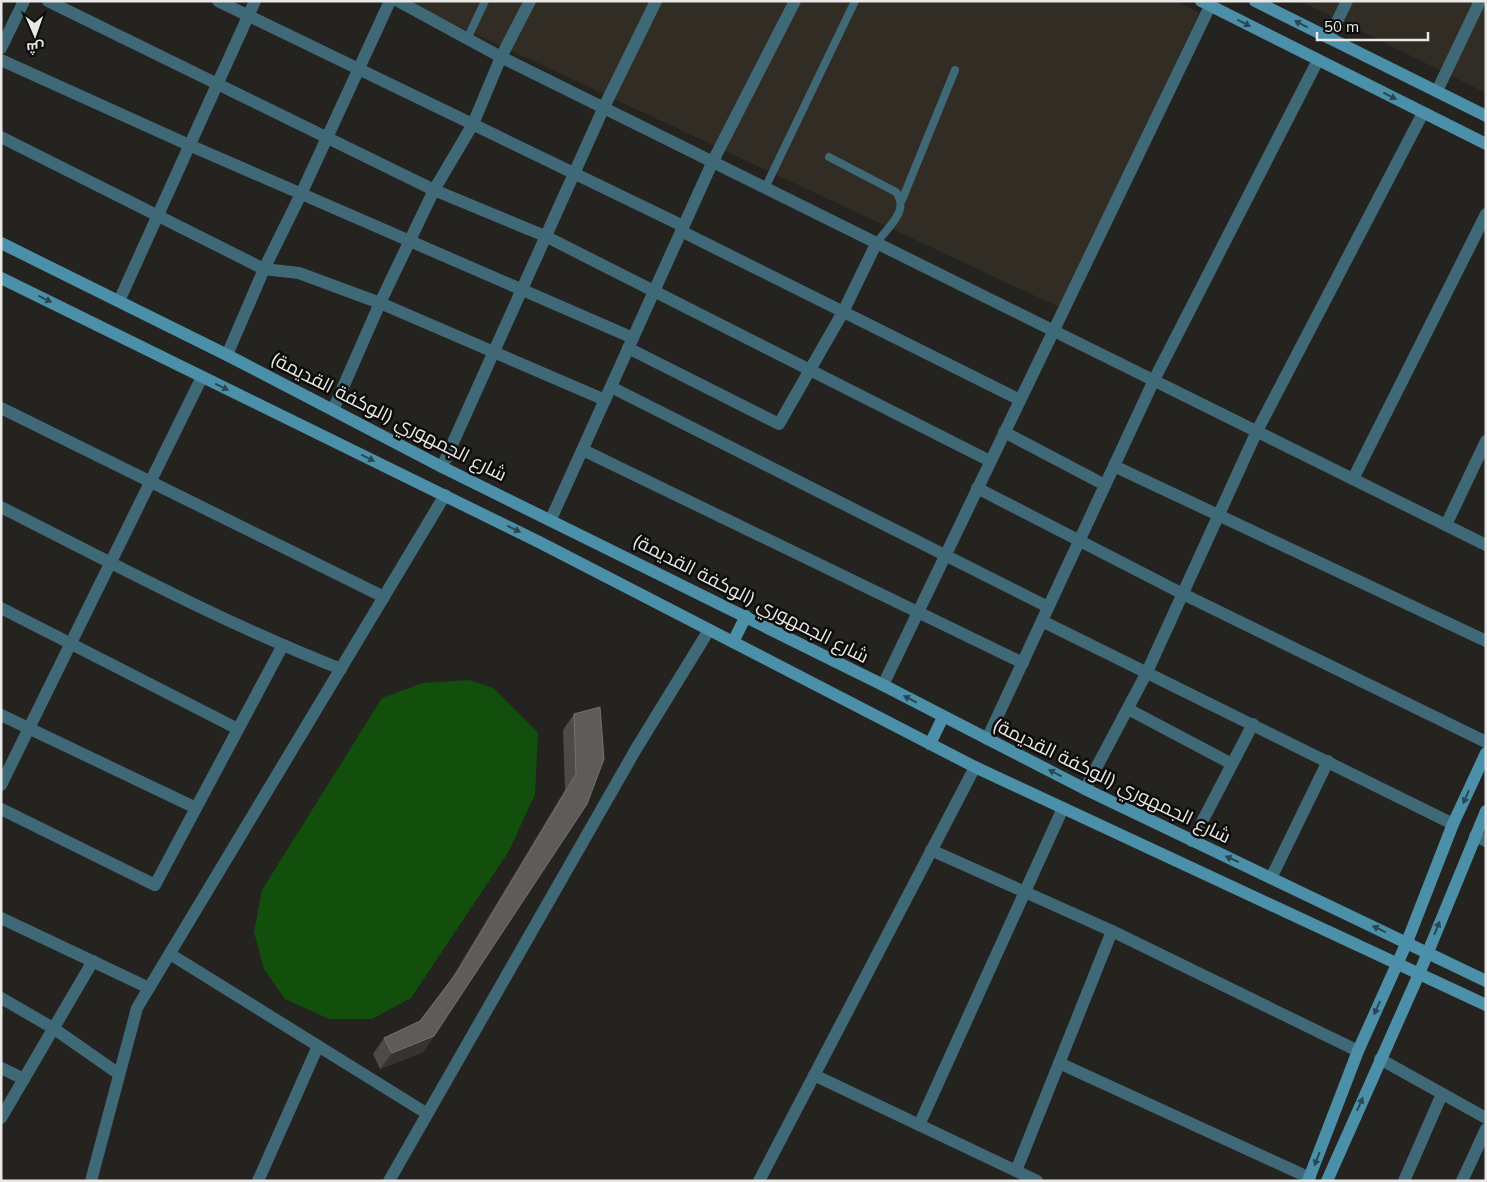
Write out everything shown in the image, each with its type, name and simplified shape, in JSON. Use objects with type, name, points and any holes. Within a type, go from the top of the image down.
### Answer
[{"type":"main road","points":[[1255,1],[1486,116]]},
{"type":"main road","points":[[1206,4],[1486,144]]},
{"type":"main road","name":"شارع الجمهوري (الوكفة القديمة)","points":[[1,243],[227,355],[442,466],[746,616],[987,740],[1192,842],[1272,876],[1486,981]]},
{"type":"main road","points":[[1,278],[445,496],[975,767],[1486,1005]]},
{"type":"main road","points":[[732,642],[746,616]]},
{"type":"main road","points":[[930,744],[943,717]]},
{"type":"main road","points":[[1309,1180],[1358,1051],[1407,942],[1453,824],[1486,752]]},
{"type":"main road","points":[[1327,1181],[1427,952],[1480,838],[1486,811]]},
{"type":"street","points":[[1,48],[24,1]]},
{"type":"street","points":[[48,1],[434,190],[545,236],[990,461]]},
{"type":"street","points":[[218,1],[574,173],[843,312],[1020,400]]},
{"type":"street","points":[[119,301],[255,1]]},
{"type":"street","points":[[227,355],[264,269],[302,192],[390,1]]},
{"type":"street","points":[[398,1],[502,57],[766,186],[1486,545]]},
{"type":"street","points":[[333,410],[380,303],[434,190],[473,124],[502,57],[530,1]]},
{"type":"street","points":[[442,466],[604,106],[656,1]]},
{"type":"street","points":[[551,519],[713,161],[795,1]]},
{"type":"street","points":[[1329,38],[1347,1]]},
{"type":"street","points":[[1437,91],[1480,1]]},
{"type":"street","points":[[883,685],[1020,400],[1206,4]]},
{"type":"street","points":[[1,60],[189,145],[302,192],[521,289],[631,343],[779,424],[843,312],[877,242]]},
{"type":"street","points":[[987,740],[1154,380],[1318,60]]},
{"type":"street","points":[[1085,788],[1147,672],[1257,431],[1423,113]]},
{"type":"street","points":[[1,137],[264,269],[299,273],[380,303],[493,350],[605,400]]},
{"type":"street","points":[[1353,479],[1486,214]]},
{"type":"street","points":[[1,785],[151,484],[202,377]]},
{"type":"street","points":[[611,388],[1048,607]]},
{"type":"street","points":[[1,408],[151,484],[384,597]]},
{"type":"street","points":[[1004,432],[1105,486]]},
{"type":"street","points":[[1446,525],[1486,441]]},
{"type":"street","points":[[583,450],[1023,663]]},
{"type":"street","points":[[1114,466],[1486,641]]},
{"type":"street","points":[[978,488],[1080,539],[1183,594],[1486,742]]},
{"type":"street","points":[[91,1181],[137,1008],[445,496]]},
{"type":"street","points":[[1,507],[111,563],[283,645],[341,669]]},
{"type":"street","points":[[1,608],[238,729]]},
{"type":"street","points":[[1042,621],[1453,824]]},
{"type":"street","points":[[389,1181],[426,1113],[636,748],[709,630]]},
{"type":"street","points":[[1,808],[155,885],[283,645]]},
{"type":"street","points":[[1128,709],[1232,764]]},
{"type":"street","points":[[1,715],[196,808]]},
{"type":"street","points":[[1192,842],[1253,724]]},
{"type":"street","points":[[1272,876],[1328,761]]},
{"type":"street","points":[[759,1181],[975,767]]},
{"type":"street","points":[[919,1125],[1023,891],[1063,808]]},
{"type":"street","points":[[931,850],[1112,931],[1358,1051]]},
{"type":"street","points":[[1,918],[149,988]]},
{"type":"street","points":[[1016,1171],[1112,931]]},
{"type":"street","points":[[170,954],[426,1113]]},
{"type":"street","points":[[1,1118],[93,961]]},
{"type":"street","points":[[1,998],[53,1028],[119,1074]]},
{"type":"street","points":[[258,1181],[318,1046]]},
{"type":"street","points":[[1380,1059],[1486,1118]]},
{"type":"street","points":[[1059,1064],[1309,1180]]},
{"type":"street","points":[[1,1068],[24,1079]]},
{"type":"street","points":[[814,1075],[1037,1181]]},
{"type":"street","points":[[1404,1181],[1442,1094]]},
{"type":"street","points":[[1462,1181],[1486,1129]]},
{"type":"lane","points":[[468,37],[485,1]]},
{"type":"lane","points":[[766,186],[855,1]]},
{"type":"lane","points":[[877,242],[902,209],[902,200],[955,70]]},
{"type":"lane","points":[[829,157],[896,192],[902,200]]},
{"type":"shaded area","points":[[405,1],[1176,1],[1199,13],[1061,308]]},
{"type":"shaded area","points":[[1300,1],[1486,1],[1486,93]]},
{"type":"green space","points":[[469,680],[493,688],[538,733],[535,794],[509,851],[411,998],[372,1019],[329,1019],[285,999],[264,969],[254,932],[262,890],[382,698],[423,683]]},
{"type":"building","points":[[600,707],[604,759],[587,804],[434,1036],[392,1053],[384,1038],[420,1021],[458,971],[576,774],[574,714]]}]
